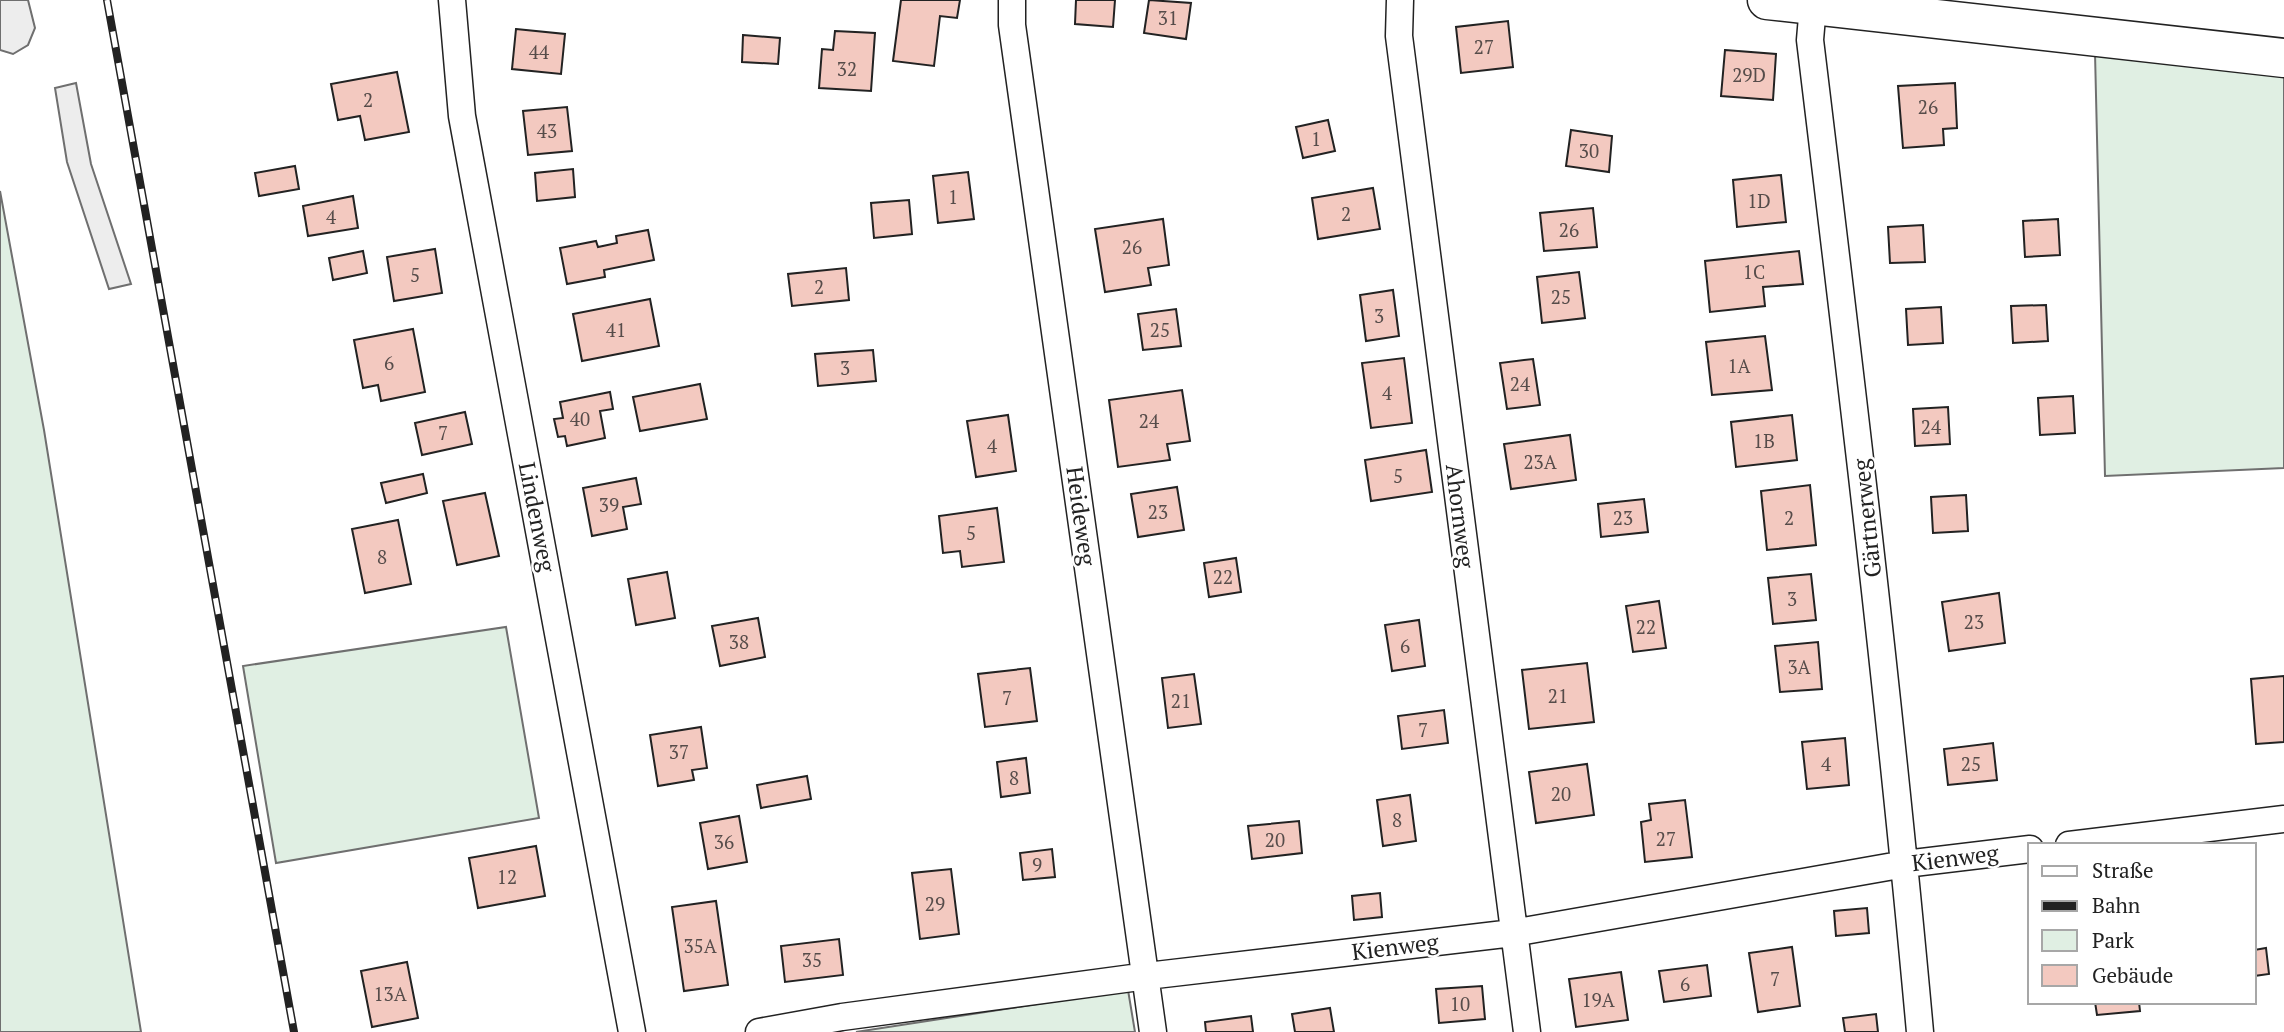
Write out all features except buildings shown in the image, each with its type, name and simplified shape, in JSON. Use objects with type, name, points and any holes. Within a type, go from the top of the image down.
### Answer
[{"type":"main road","points":[[1768,0],[2284,58]]},
{"type":"street","name":"Lindenweg","points":[[452,0],[462,116],[632,1032]]},
{"type":"street","name":"Heideweg","points":[[1012,0],[1012,25],[1153,1032]]},
{"type":"street","name":"Ahornweg","points":[[1400,0],[1399,36],[1527,1032]]},
{"type":"street","name":"Gärtnerweg","points":[[1814,5],[1810,40],[1905,864],[1920,1032]]},
{"type":"street","points":[[2086,843],[2284,819]]},
{"type":"street","name":"Kienweg","points":[[759,1032],[842,1017],[1147,976],[1513,933],[1905,864],[2028,849]]},
{"type":"green space","points":[[2095,53],[2284,75],[2284,468],[2105,476]]},
{"type":"green space","points":[[0,191],[44,430],[141,1032],[0,1032]]},
{"type":"green space","points":[[506,627],[539,818],[276,863],[243,666]]},
{"type":"green space","points":[[1128,990],[1135,1032],[856,1032]]},
{"type":"shaded area","points":[[0,0],[28,0],[35,28],[28,45],[13,54],[0,50]]},
{"type":"shaded area","points":[[76,83],[91,164],[131,284],[109,289],[67,162],[55,88]]},
{"type":"railway","points":[[107,0],[294,1032]]}]
